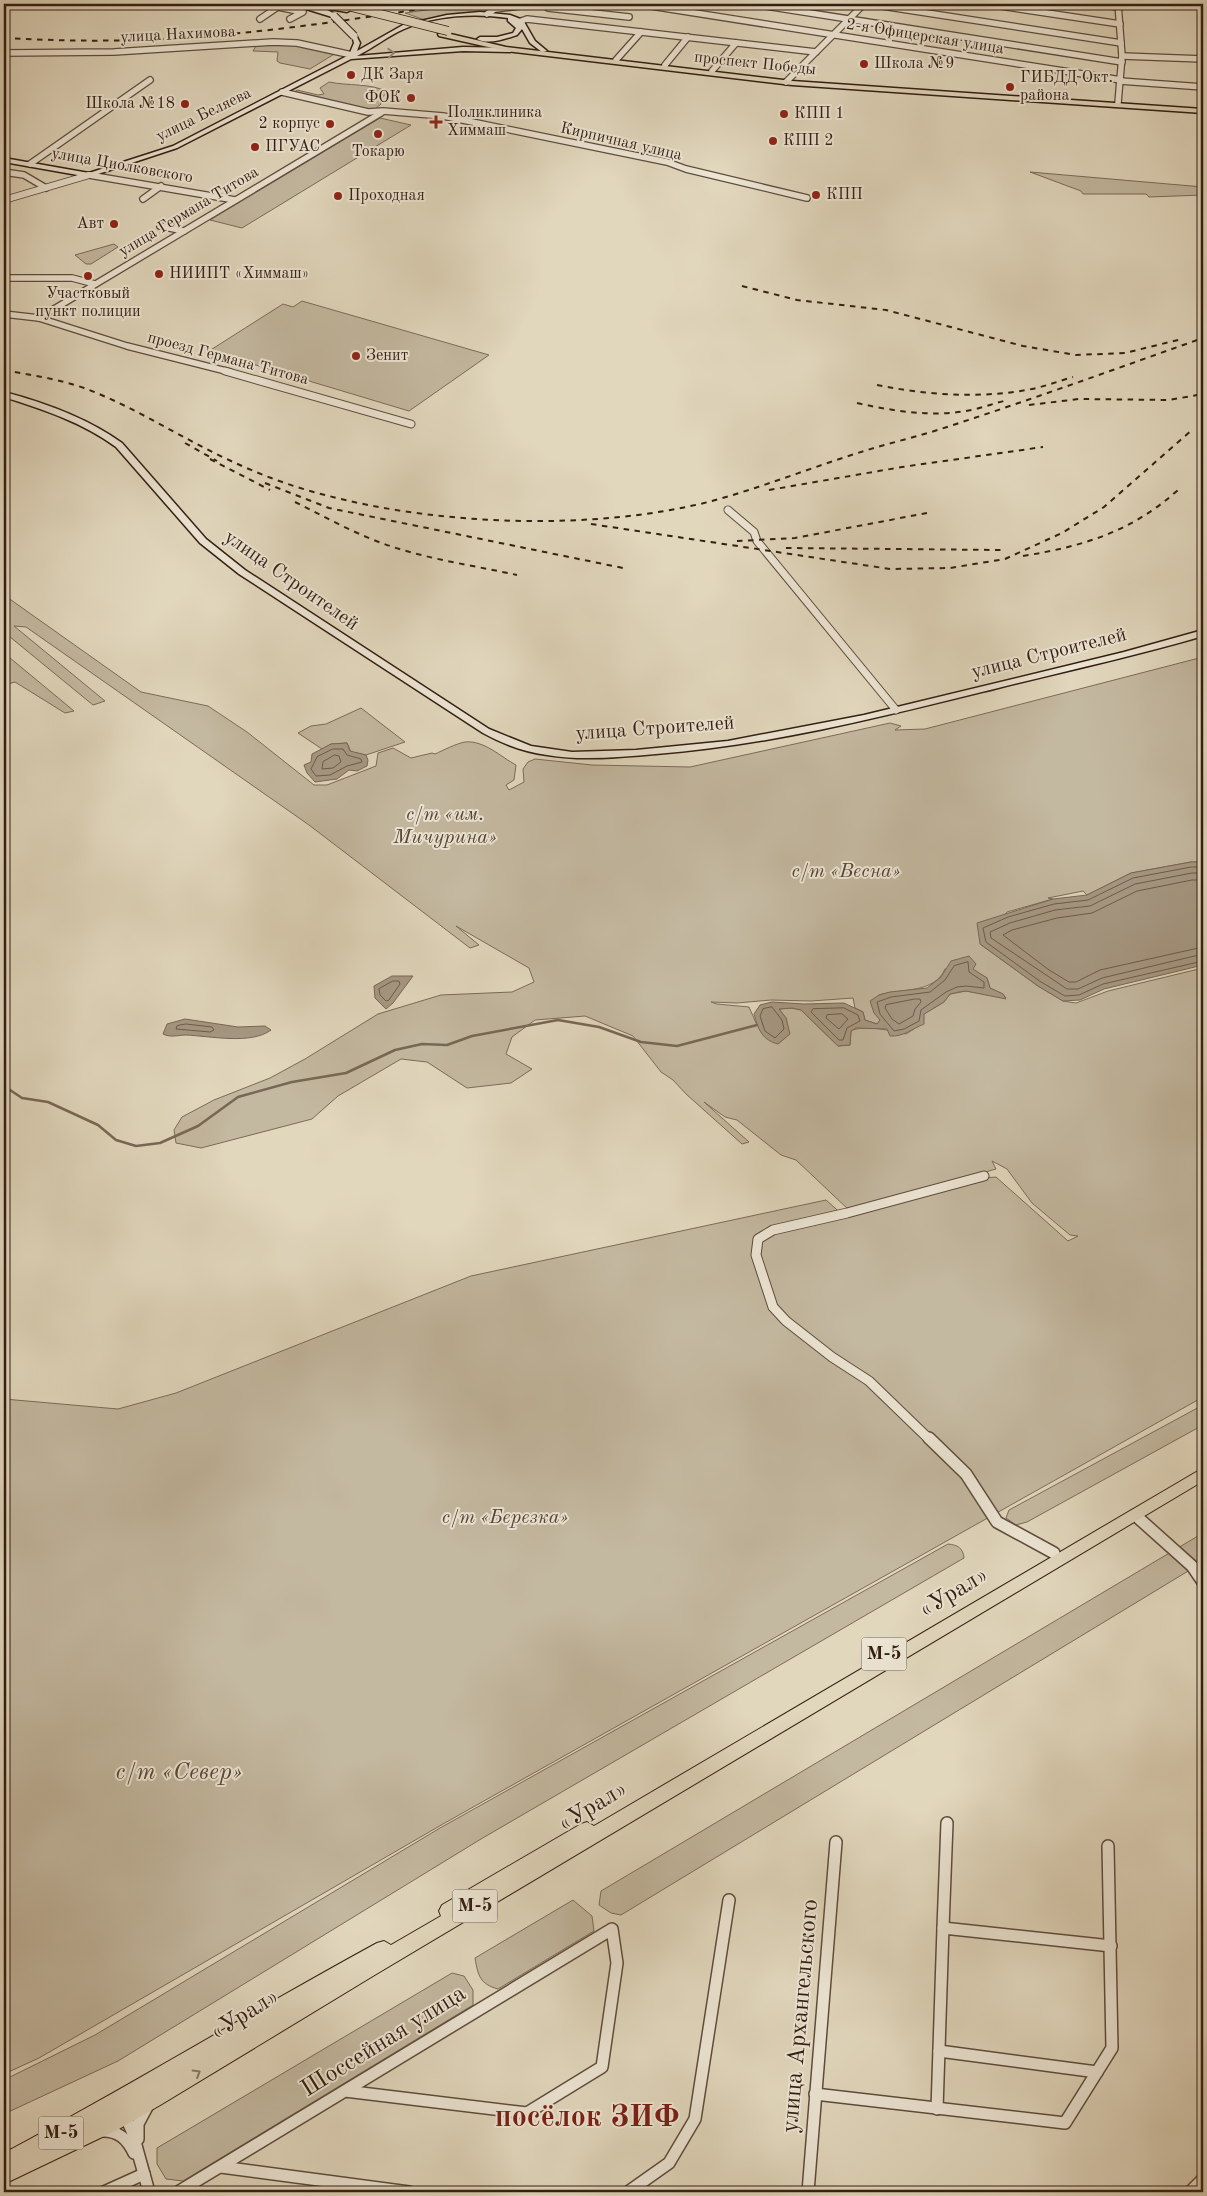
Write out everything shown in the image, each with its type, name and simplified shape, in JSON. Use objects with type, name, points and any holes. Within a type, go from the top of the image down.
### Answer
[{"type":"highway","name":"«Урал»","points":[[4,2175],[88,2134],[122,2108],[303,1993],[393,1944],[1203,1465]]},
{"type":"highway","name":"«Урал»","points":[[4,2163],[122,2108],[155,2098],[359,1974],[1203,1474]]},
{"type":"main road","points":[[293,4],[334,16],[354,36],[357,43],[352,55]]},
{"type":"main road","name":"проспект Победы","points":[[310,4],[350,9]]},
{"type":"main road","name":"проспект Победы","points":[[330,4],[445,32],[544,51],[787,81],[1203,109]]},
{"type":"main road","points":[[449,20],[487,14],[506,15],[521,20],[532,42],[544,51]]},
{"type":"main road","points":[[449,20],[498,17],[515,22],[519,28],[518,31],[510,36],[480,39]]},
{"type":"main road","name":"улица Беляева","points":[[89,175],[175,147],[384,39],[409,29],[449,20]]},
{"type":"main road","name":"проспект Победы","points":[[445,32],[480,44],[518,50],[787,81],[1203,109]]},
{"type":"main road","points":[[343,60],[376,54],[463,49],[518,50]]},
{"type":"main road","name":"улица Циолковского","points":[[4,160],[89,175]]},
{"type":"main road","name":"улица Строителей","points":[[4,394],[54,411],[110,437],[119,444],[203,541],[242,572],[486,731],[508,742],[536,751],[602,755],[678,750],[783,735],[896,710],[1203,633]]},
{"type":"street","points":[[487,14],[495,10],[537,4]]},
{"type":"street","points":[[542,4],[548,8],[629,17]]},
{"type":"street","points":[[618,29],[641,4]]},
{"type":"street","name":"2-я Офицерская улица","points":[[641,4],[1121,81],[1203,87]]},
{"type":"street","points":[[752,4],[1122,59],[1203,59]]},
{"type":"street","points":[[787,81],[864,4]]},
{"type":"street","points":[[869,4],[1121,43]]},
{"type":"street","points":[[987,4],[1120,24]]},
{"type":"street","points":[[1096,4],[1134,4]]},
{"type":"street","points":[[260,19],[280,5],[303,12],[290,19]]},
{"type":"street","points":[[1118,5],[1122,59],[1118,103]]},
{"type":"street","points":[[521,20],[527,18],[816,52]]},
{"type":"street","points":[[616,60],[641,32]]},
{"type":"street","points":[[665,65],[688,37]]},
{"type":"street","name":"улица Нахимова","points":[[7,53],[164,50],[273,42],[297,43],[352,55]]},
{"type":"street","points":[[712,71],[736,43]]},
{"type":"street","points":[[4,60],[7,53]]},
{"type":"street","points":[[30,164],[150,80]]},
{"type":"street","name":"Кирпичная улица","points":[[282,92],[368,112],[383,111],[443,116],[667,162],[686,169],[807,198]]},
{"type":"street","name":"улица Германа Титова","points":[[39,318],[383,111]]},
{"type":"street","points":[[368,112],[370,120]]},
{"type":"street","points":[[4,172],[24,175],[46,188]]},
{"type":"street","name":"улица Циолковского","points":[[89,175],[235,200]]},
{"type":"street","name":"улица Беляева","points":[[4,200],[89,175]]},
{"type":"street","points":[[143,199],[161,186]]},
{"type":"street","points":[[160,226],[184,231]]},
{"type":"street","points":[[4,278],[72,278],[95,284]]},
{"type":"street","points":[[4,314],[39,318]]},
{"type":"street","name":"проезд Германа Титова","points":[[39,318],[127,346],[246,376],[411,424]]},
{"type":"street","points":[[728,510],[754,532],[759,544],[896,710]]},
{"type":"street","points":[[984,1176],[847,1213],[773,1230],[758,1239],[756,1255],[773,1307],[786,1321],[832,1357],[869,1381],[922,1433],[946,1453],[966,1474],[990,1514],[997,1522],[1054,1553]]},
{"type":"street","points":[[1135,1515],[1192,1566],[1203,1582]]},
{"type":"street","points":[[937,2109],[947,1823]]},
{"type":"street","name":"улица Архангельского","points":[[808,2192],[836,1842]]},
{"type":"street","points":[[815,2094],[1065,2123],[1112,2048],[1108,1846]]},
{"type":"street","points":[[628,2192],[669,2163],[695,2119],[728,1900]]},
{"type":"street","points":[[943,1928],[1111,1946]]},
{"type":"street","name":"Шоссейная улица","points":[[178,2192],[612,1929],[618,1963],[602,2067],[527,2112],[345,2091]]},
{"type":"street","points":[[939,2051],[1097,2072]]},
{"type":"street","points":[[144,2174],[138,2128],[142,2115],[155,2098]]},
{"type":"street","points":[[122,2108],[149,2192]]},
{"type":"street","points":[[88,2134],[111,2131],[125,2137],[144,2174]]},
{"type":"street","points":[[221,2167],[409,2192]]},
{"type":"street","points":[[104,2192],[144,2174]]},
{"type":"street","points":[[1190,2192],[1203,2180]]},
{"type":"green space","points":[[469,4],[535,4],[425,20],[405,13]]},
{"type":"green space","points":[[257,44],[291,44],[336,53],[310,69],[280,63],[277,61],[278,52],[253,51]]},
{"type":"green space","points":[[329,82],[367,86],[388,92],[380,99],[381,104],[374,110],[293,93],[297,90],[318,95],[324,94],[320,88]]},
{"type":"green space","points":[[380,118],[411,125],[242,228],[210,220]]},
{"type":"green space","points":[[1030,172],[1203,187],[1203,195],[1149,197],[1146,194],[1083,194],[1081,191]]},
{"type":"green space","points":[[114,244],[118,247],[91,264],[86,264],[75,255]]},
{"type":"green space","name":"Зенит","points":[[302,301],[489,355],[409,411],[209,351],[283,304],[293,307]]},
{"type":"green space","points":[[4,595],[141,692],[208,706],[247,732],[314,785],[327,785],[376,766],[378,753],[393,748],[411,758],[435,754],[457,744],[472,742],[486,746],[516,765],[514,780],[506,785],[509,790],[524,782],[523,769],[528,762],[535,759],[592,765],[690,767],[890,723],[901,726],[895,730],[925,729],[1203,657],[1203,862],[1191,862],[1131,873],[1087,895],[1083,891],[1048,898],[1053,899],[1007,912],[980,944],[1038,986],[1063,1001],[1076,1003],[1108,991],[1203,968],[1203,1397],[443,1824],[39,2058],[4,2074],[4,1399],[118,1409],[176,1393],[471,1276],[826,1200],[844,1216],[984,1178],[996,1177],[1068,1241],[1078,1236],[1070,1235],[1032,1203],[1007,1169],[992,1161],[996,1169],[849,1210],[796,1160],[781,1155],[737,1120],[725,1117],[704,1102],[749,1142],[742,1144],[673,1080],[661,1072],[633,1036],[585,1016],[535,1020],[512,1037],[506,1054],[532,1069],[511,1083],[467,1088],[427,1062],[401,1059],[338,1096],[312,1119],[201,1148],[176,1143],[174,1130],[182,1117],[214,1100],[270,1078],[378,1014],[441,995],[512,992],[534,982],[529,968],[456,926],[479,945],[470,948],[309,825],[26,627],[14,626],[105,701],[93,705],[4,632]],"holes":[[[945,969],[972,969],[987,978],[990,988],[1003,994],[1006,998],[966,991],[950,994],[944,1002],[924,1014],[914,1029],[906,1034],[878,1029],[856,1029],[851,1031],[850,1045],[838,1046],[801,1010],[792,1008],[779,1009],[786,1018],[789,1034],[778,1044],[757,1025],[749,1007],[711,1002],[811,1001],[853,998],[855,1008],[863,1012],[865,1020],[877,1024],[881,1020],[874,1013],[879,995],[916,989],[933,983]]]},
{"type":"green space","points":[[4,653],[74,711],[65,713],[15,682],[4,685]]},
{"type":"green space","points":[[361,708],[405,742],[366,755],[351,752],[347,743],[331,744],[322,749],[298,733],[311,726],[326,724]]},
{"type":"green space","points":[[1203,1405],[1203,1425],[1027,1522],[1016,1525],[1006,1518],[1009,1510]]},
{"type":"green space","points":[[1203,1533],[1203,1562],[621,1915],[611,1913],[599,1905],[601,1891]]},
{"type":"green space","points":[[948,1544],[959,1548],[964,1558],[481,1839],[118,2061],[4,2114],[4,2080],[95,2035],[440,1828]]},
{"type":"green space","points":[[573,1900],[592,1916],[594,1931],[498,1989],[484,1982],[477,1970],[475,1958]]},
{"type":"green space","points":[[452,1973],[464,1976],[473,1990],[473,2005],[183,2181],[166,2179],[157,2164],[157,2148]]},
{"type":"water","points":[[347,743],[350,751],[366,755],[368,760],[367,766],[357,771],[349,770],[337,779],[315,782],[307,773],[304,765],[311,762],[312,754],[331,744]]},
{"type":"water","points":[[1191,862],[1203,862],[1203,965],[1104,989],[1080,1000],[1063,1001],[1038,986],[980,944],[977,923],[1053,899],[1087,895],[1131,873]]},
{"type":"water","points":[[969,956],[976,964],[973,969],[987,978],[990,988],[1003,994],[1006,999],[966,991],[950,994],[944,1002],[924,1014],[924,1024],[899,1035],[890,1036],[887,1029],[856,1028],[851,1031],[850,1045],[838,1046],[801,1010],[792,1008],[779,1009],[786,1018],[790,1034],[778,1044],[764,1037],[754,1014],[760,1005],[772,1002],[804,1004],[844,1003],[863,1012],[865,1020],[877,1024],[880,1020],[874,1013],[870,1001],[879,995],[890,992],[927,988],[941,977],[951,961]]},
{"type":"water","points":[[392,976],[413,976],[393,1003],[386,1009],[375,998],[374,986]]},
{"type":"water","points":[[185,1019],[238,1027],[265,1026],[271,1030],[263,1035],[242,1038],[172,1036],[163,1034],[167,1024]]},
{"type":"waterway","points":[[4,1086],[22,1098],[48,1102],[98,1125],[116,1140],[136,1146],[160,1143],[198,1126],[238,1097],[292,1082],[346,1073],[395,1050],[422,1044],[447,1045],[472,1036],[558,1020],[599,1027],[641,1042],[677,1046],[757,1025]]},
{"type":"railway","points":[[4,38],[111,41],[210,36],[315,24],[454,4]]},
{"type":"railway","points":[[742,286],[797,300],[886,310],[1023,346],[1076,355],[1125,353],[1182,339]]},
{"type":"railway","points":[[4,370],[84,388],[140,413],[242,466],[313,492],[370,505],[418,513],[518,521],[569,520],[619,517],[667,511],[712,501],[854,454],[929,433],[1203,338]]},
{"type":"railway","points":[[877,385],[915,391],[974,395],[1032,389],[1073,377]]},
{"type":"railway","points":[[1029,405],[1079,399],[1169,400],[1203,394]]},
{"type":"railway","points":[[857,403],[898,411],[952,413],[1008,400]]},
{"type":"railway","points":[[591,524],[890,569],[950,568],[1005,559],[1062,533],[1104,507],[1192,430]]},
{"type":"railway","points":[[185,443],[217,461]]},
{"type":"railway","points":[[769,490],[902,467],[1043,447]]},
{"type":"railway","points":[[210,459],[270,490]]},
{"type":"railway","points":[[265,483],[329,508],[623,568]]},
{"type":"railway","points":[[1023,556],[1086,542],[1106,535],[1143,517],[1178,490]]},
{"type":"railway","points":[[295,502],[380,543],[408,552],[517,575]]},
{"type":"railway","points":[[737,541],[795,538],[927,513]]},
{"type":"railway","points":[[786,548],[1002,550]]},
{"type":"place","name":"Школа №9","points":[[864,64]]},
{"type":"place","name":"ДК Заря","points":[[351,75]]},
{"type":"place","name":"ГИБДД Окт. района","points":[[1010,87]]},
{"type":"place","name":"ФОК","points":[[411,98]]},
{"type":"place","name":"Школа №18","points":[[185,104]]},
{"type":"place","name":"КПП 1","points":[[784,114]]},
{"type":"place","name":"Поликлиника Химмаш","points":[[436,122]]},
{"type":"place","name":"2 корпус","points":[[330,124]]},
{"type":"place","name":"Токарю","points":[[378,134]]},
{"type":"place","name":"КПП 2","points":[[773,141]]},
{"type":"place","name":"ПГУАС","points":[[255,147]]},
{"type":"place","name":"КПП","points":[[816,195]]},
{"type":"place","name":"Проходная","points":[[338,196]]},
{"type":"place","name":"Авт","points":[[114,224]]},
{"type":"place","name":"НИИПТ «Химмаш»","points":[[159,274]]},
{"type":"place","name":"Участковый пункт полиции","points":[[88,276]]},
{"type":"place","name":"Зенит","points":[[356,356]]},
{"type":"district","name":"посёлок ЗИФ","points":[[587,2118]]},
{"type":"park label","name":"с/т «им. Мичурина»","points":[[445,826]]},
{"type":"park label","name":"с/т «Весна»","points":[[846,872]]},
{"type":"park label","name":"с/т «Березка»","points":[[505,1518]]},
{"type":"park label","name":"с/т «Север»","points":[[179,1773]]}]
